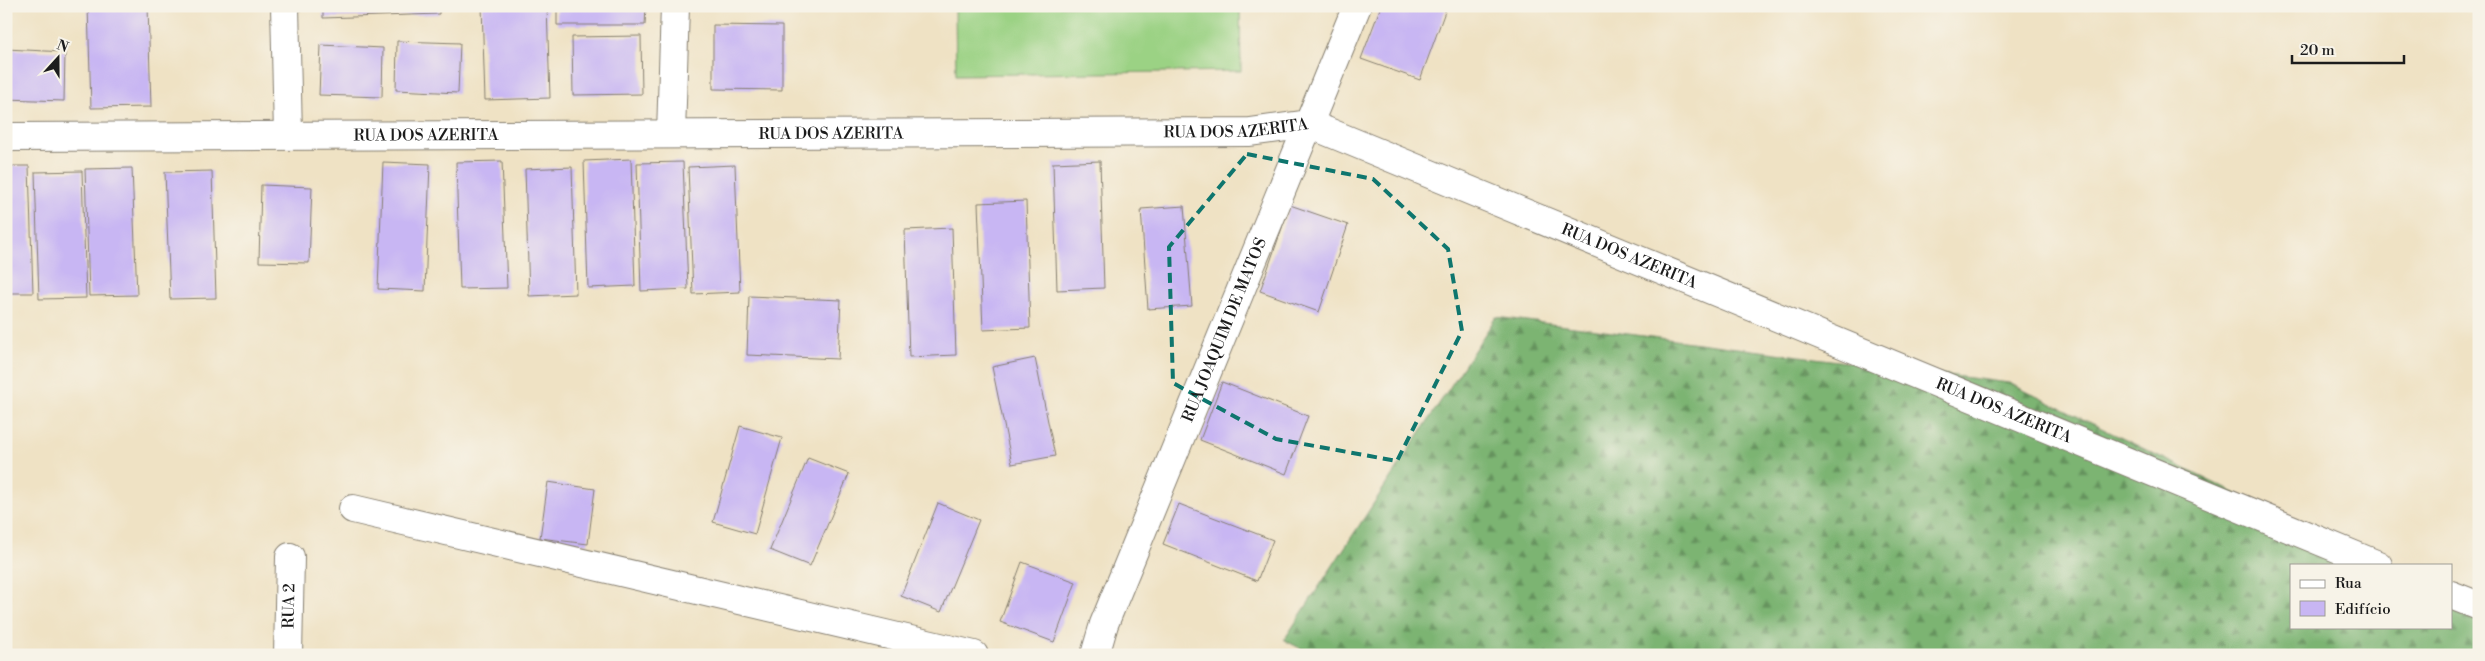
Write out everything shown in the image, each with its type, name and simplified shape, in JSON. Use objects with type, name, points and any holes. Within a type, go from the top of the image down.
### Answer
[{"type":"street","points":[[285,6],[288,134]]},
{"type":"street","points":[[671,134],[675,6]]},
{"type":"street","name":"RUA JOAQUIM DE MATOS","points":[[1095,655],[1104,624],[1357,6]]},
{"type":"street","name":"RUA DOS AZERITA","points":[[6,137],[288,134],[1250,132],[1310,124],[2376,564]]},
{"type":"street","points":[[353,509],[974,655]]},
{"type":"street","name":"RUA 2","points":[[288,655],[290,557]]},
{"type":"street","points":[[2452,595],[2479,606]]},
{"type":"highlighted area","points":[[1247,154],[1373,179],[1448,249],[1462,331],[1397,461],[1276,439],[1173,383],[1169,247]]},
{"type":"green space","points":[[955,6],[1240,6],[1241,71],[956,75]]},
{"type":"green space","points":[[1496,317],[2009,383],[2380,564],[2290,564],[2290,628],[2452,628],[2452,599],[2479,612],[2479,655],[1314,655],[1284,640]]},
{"type":"building","points":[[88,6],[148,6],[151,107],[91,108]]},
{"type":"building","points":[[323,6],[439,6],[439,14],[323,18]]},
{"type":"building","points":[[482,6],[547,6],[550,98],[485,100]]},
{"type":"building","points":[[557,6],[646,6],[645,25],[557,25]]},
{"type":"building","points":[[1381,6],[1447,6],[1420,80],[1361,59]]},
{"type":"building","points":[[713,25],[782,26],[782,90],[713,89]]},
{"type":"building","points":[[641,36],[642,94],[573,95],[572,37]]},
{"type":"building","points":[[397,41],[460,43],[458,93],[396,90]]},
{"type":"building","points":[[321,45],[383,48],[382,97],[319,95]]},
{"type":"building","points":[[6,49],[65,52],[64,101],[6,99]]},
{"type":"building","points":[[631,159],[635,286],[588,288],[584,161]]},
{"type":"building","points":[[502,161],[507,288],[460,289],[456,162]]},
{"type":"building","points":[[1100,161],[1104,288],[1057,290],[1053,163]]},
{"type":"building","points":[[383,162],[430,164],[425,291],[378,289]]},
{"type":"building","points":[[683,162],[688,289],[641,291],[637,163]]},
{"type":"building","points":[[735,165],[740,292],[693,294],[688,167]]},
{"type":"building","points":[[6,166],[29,166],[33,293],[6,293]]},
{"type":"building","points":[[572,167],[576,294],[529,296],[525,169]]},
{"type":"building","points":[[132,168],[137,295],[89,296],[85,169]]},
{"type":"building","points":[[82,171],[86,298],[39,299],[35,172]]},
{"type":"building","points":[[212,171],[216,298],[170,299],[165,172]]},
{"type":"building","points":[[261,185],[312,187],[309,263],[259,262]]},
{"type":"building","points":[[1026,201],[1030,328],[983,330],[978,203]]},
{"type":"building","points":[[1290,205],[1348,225],[1319,312],[1260,291]]},
{"type":"building","points":[[1184,206],[1192,306],[1148,309],[1141,209]]},
{"type":"building","points":[[952,228],[956,355],[909,357],[905,230]]},
{"type":"building","points":[[749,296],[841,300],[838,359],[747,355]]},
{"type":"building","points":[[1035,358],[1055,456],[1012,464],[992,367]]},
{"type":"building","points":[[1222,382],[1308,416],[1286,474],[1200,440]]},
{"type":"building","points":[[740,426],[782,438],[755,534],[713,522]]},
{"type":"building","points":[[808,458],[849,474],[810,566],[770,550]]},
{"type":"building","points":[[548,482],[595,489],[588,544],[540,538]]},
{"type":"building","points":[[938,503],[979,520],[941,612],[901,596]]},
{"type":"building","points":[[1179,504],[1273,540],[1257,581],[1163,544]]},
{"type":"building","points":[[1022,562],[1076,582],[1054,642],[1000,622]]}]
